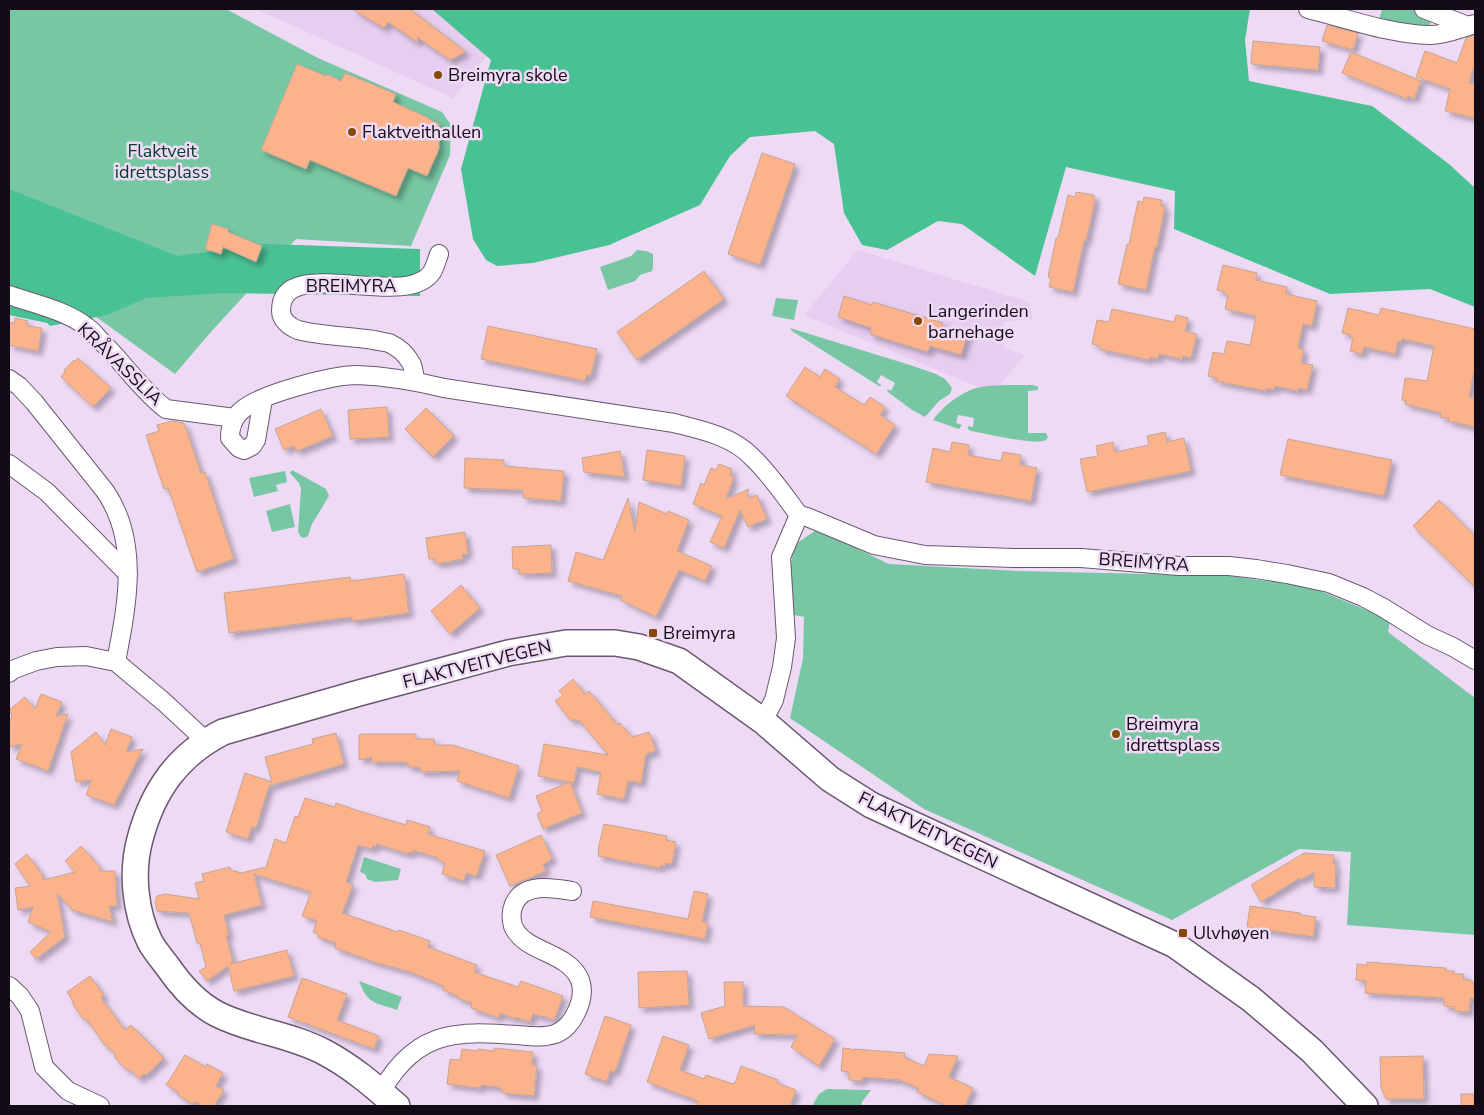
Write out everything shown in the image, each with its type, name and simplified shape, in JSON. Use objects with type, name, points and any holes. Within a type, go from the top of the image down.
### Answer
[{"type":"main road","name":"FLAKTVEITVEGEN","points":[[389,1099],[361,1075],[324,1052],[290,1038],[216,1014],[190,996],[150,943],[136,899],[136,854],[145,819],[158,793],[190,753],[206,741],[223,732],[508,653],[566,643],[616,643],[639,647],[679,661],[763,722],[830,779],[871,805],[1175,945],[1251,999],[1312,1051],[1365,1106]]},
{"type":"street","points":[[1308,9],[1398,32],[1430,35],[1453,32],[1472,25]]},
{"type":"street","points":[[1424,9],[1472,25]]},
{"type":"street","name":"BREIMYRA","points":[[415,381],[412,364],[403,352],[389,344],[352,336],[314,333],[297,329],[287,324],[281,315],[282,302],[287,293],[297,286],[343,283],[385,288],[405,287],[420,282],[432,272],[439,254]]},
{"type":"street","name":"KRÅVASSLIA","points":[[9,295],[64,314],[87,327],[110,349],[138,383],[166,409],[235,418]]},
{"type":"street","points":[[263,399],[256,440],[252,446],[244,450],[239,448],[232,442],[230,431],[235,418],[246,407],[263,399],[279,392],[323,379],[355,375],[415,381],[444,388],[674,423],[705,431],[733,443],[752,456],[799,515],[781,557],[786,638],[782,667],[774,700],[763,722]]},
{"type":"street","points":[[9,378],[34,402],[105,491],[114,505],[122,524],[128,574],[124,621],[116,662]]},
{"type":"street","points":[[9,464],[47,492],[128,574]]},
{"type":"street","name":"BREIMYRA","points":[[799,515],[874,545],[925,555],[1081,558],[1179,566],[1230,566],[1329,583],[1382,607],[1427,635],[1475,660]]},
{"type":"street","points":[[9,673],[12,670],[36,661],[57,657],[86,656],[116,662],[164,702],[206,741]]},
{"type":"street","name":"FLAKTVEITVEGEN","points":[[389,1099],[399,1065],[412,1053],[428,1043],[444,1037],[477,1033],[536,1037],[556,1034],[568,1026],[574,1018],[580,1003],[582,990],[580,980],[568,965],[523,940],[514,929],[511,919],[512,907],[516,900],[527,891],[545,888],[572,891]]},
{"type":"street","points":[[9,986],[20,996],[30,1011],[44,1067],[68,1091],[100,1106]]},
{"type":"shaded area","name":"Breimyra skole","points":[[256,9],[472,9],[489,53],[453,98]]},
{"type":"shaded area","name":"Langerinden barnehage","points":[[858,250],[1029,302],[1033,319],[1004,322],[1004,348],[1025,355],[993,393],[804,315]]},
{"type":"green space","name":"Flaktveit idrettsplass","points":[[9,9],[226,9],[318,58],[442,112],[451,125],[450,155],[411,246],[296,239],[175,374],[88,311],[9,245]]},
{"type":"green space","points":[[432,9],[1250,9],[1245,40],[1249,81],[1372,106],[1449,164],[1475,188],[1475,307],[1430,289],[1330,294],[1174,229],[1175,191],[1066,167],[1035,276],[962,224],[938,221],[887,250],[862,245],[844,213],[834,144],[815,131],[750,137],[730,156],[700,205],[609,245],[533,263],[497,266],[486,260],[473,239],[461,169],[491,60]]},
{"type":"green space","points":[[1382,9],[1412,9],[1433,17],[1428,29],[1378,23]]},
{"type":"green space","points":[[9,189],[177,256],[265,244],[420,249],[420,296],[222,293],[146,298],[107,315],[50,326],[47,323],[9,315]]},
{"type":"green space","points":[[637,250],[653,254],[652,271],[640,275],[635,281],[608,290],[600,267],[631,256]]},
{"type":"green space","points":[[776,298],[798,300],[794,320],[772,316]]},
{"type":"green space","points":[[790,328],[936,374],[945,379],[952,388],[950,394],[939,401],[925,417],[888,392],[887,389],[891,391],[895,383],[881,375],[877,382],[882,386],[879,386]]},
{"type":"green space","points":[[1034,385],[1038,387],[1038,390],[1028,391],[1028,433],[1046,433],[1048,437],[1046,440],[1021,440],[971,431],[968,429],[968,426],[973,427],[974,418],[958,415],[956,423],[962,425],[959,429],[933,420],[952,401],[970,390],[986,386]]},
{"type":"green space","points":[[292,470],[326,489],[329,496],[312,524],[308,536],[304,538],[298,532],[301,489],[299,483],[290,473]]},
{"type":"green space","points":[[285,471],[287,482],[276,485],[278,491],[254,497],[249,478]]},
{"type":"green space","points":[[290,504],[295,527],[272,532],[266,511]]},
{"type":"green space","points":[[815,531],[839,540],[889,564],[1019,571],[1231,576],[1311,587],[1390,620],[1388,632],[1475,698],[1475,935],[1347,925],[1351,852],[1299,849],[1172,920],[924,809],[790,718],[803,658],[804,617],[794,615],[789,577],[794,545]]},
{"type":"green space","points":[[364,857],[401,869],[398,880],[375,882],[367,879],[365,874],[360,872]]},
{"type":"green space","points":[[359,981],[402,997],[397,1010],[369,999]]},
{"type":"green space","points":[[827,1089],[871,1090],[861,1106],[812,1106],[819,1094]]},
{"type":"building","points":[[352,9],[410,9],[466,52],[450,60],[417,37],[418,43],[388,22],[384,28]]},
{"type":"building","points":[[1327,25],[1358,33],[1353,50],[1322,41]]},
{"type":"building","points":[[1475,35],[1475,63],[1469,83],[1475,84],[1475,118],[1445,111],[1450,89],[1416,77],[1425,51],[1457,63],[1466,38]]},
{"type":"building","points":[[1253,41],[1320,47],[1318,70],[1251,64]]},
{"type":"building","points":[[1351,52],[1421,81],[1414,99],[1408,96],[1407,99],[1342,73]]},
{"type":"building","name":"Flaktveithallen","points":[[297,64],[341,81],[345,73],[396,94],[393,102],[439,124],[439,149],[427,176],[408,168],[396,196],[310,160],[306,169],[261,150]]},
{"type":"building","points":[[762,153],[795,164],[760,265],[728,254]]},
{"type":"building","points":[[1076,192],[1094,195],[1095,201],[1073,292],[1049,287],[1051,278],[1048,277],[1068,195],[1075,197]]},
{"type":"building","points":[[1144,197],[1162,200],[1161,206],[1165,207],[1146,290],[1118,284],[1138,201],[1143,202]]},
{"type":"building","points":[[212,224],[228,229],[228,232],[262,246],[256,262],[223,247],[221,254],[205,249]]},
{"type":"building","points":[[1223,265],[1257,273],[1256,280],[1287,287],[1286,294],[1317,301],[1312,326],[1303,324],[1298,348],[1304,349],[1301,363],[1313,365],[1307,390],[1299,388],[1298,391],[1275,386],[1274,390],[1266,388],[1266,391],[1216,381],[1217,378],[1208,376],[1213,352],[1224,354],[1227,341],[1250,345],[1256,316],[1225,309],[1228,295],[1217,290]]},
{"type":"building","points":[[704,271],[724,299],[637,360],[617,332]]},
{"type":"building","points":[[844,296],[872,305],[873,302],[943,323],[942,326],[968,333],[961,355],[930,346],[928,352],[870,334],[871,328],[838,317]]},
{"type":"building","points":[[1348,308],[1379,315],[1381,308],[1475,329],[1475,371],[1469,397],[1475,398],[1475,427],[1448,421],[1449,418],[1440,417],[1441,413],[1405,404],[1406,401],[1402,400],[1405,378],[1427,381],[1434,346],[1402,339],[1401,342],[1398,341],[1395,354],[1364,347],[1362,354],[1350,351],[1353,338],[1350,338],[1351,335],[1342,333]]},
{"type":"building","points":[[1112,309],[1174,322],[1176,315],[1188,318],[1185,331],[1197,334],[1191,358],[1183,356],[1182,359],[1159,354],[1158,359],[1150,357],[1149,360],[1100,349],[1100,346],[1092,344],[1097,320],[1109,322]]},
{"type":"building","points":[[15,318],[28,321],[27,326],[42,328],[38,351],[9,345],[9,322],[14,323]]},
{"type":"building","points":[[488,326],[597,349],[591,376],[587,375],[585,381],[481,359]]},
{"type":"building","points":[[78,358],[111,388],[93,407],[61,377],[65,372],[64,370]]},
{"type":"building","points":[[805,367],[820,377],[825,369],[840,379],[835,387],[864,405],[870,397],[885,407],[880,415],[895,425],[876,454],[786,396]]},
{"type":"building","points":[[387,407],[389,437],[350,439],[348,410]]},
{"type":"building","points":[[426,408],[454,436],[433,457],[405,429]]},
{"type":"building","points":[[321,409],[333,436],[297,451],[294,446],[284,450],[275,429]]},
{"type":"building","points":[[172,421],[184,423],[201,473],[205,472],[234,559],[197,572],[168,488],[164,489],[146,435],[159,431],[157,425]]},
{"type":"building","points":[[1165,432],[1167,442],[1184,438],[1191,471],[1087,492],[1080,459],[1098,456],[1096,446],[1113,442],[1115,452],[1149,445],[1147,436]]},
{"type":"building","points":[[1288,439],[1392,460],[1384,496],[1280,475]]},
{"type":"building","points":[[952,442],[969,445],[968,455],[1001,461],[1003,452],[1021,455],[1020,465],[1037,468],[1031,501],[926,482],[933,448],[950,452]]},
{"type":"building","points":[[647,450],[685,456],[681,486],[643,480]]},
{"type":"building","points":[[620,451],[625,477],[584,472],[582,458]]},
{"type":"building","points":[[465,458],[504,460],[504,466],[564,471],[561,501],[523,498],[523,490],[464,488]]},
{"type":"building","points":[[719,464],[732,469],[730,475],[734,477],[726,499],[749,489],[747,494],[749,498],[757,495],[767,519],[748,527],[740,510],[724,548],[710,542],[722,516],[693,504],[701,483],[704,485],[711,468],[716,470]]},
{"type":"building","points":[[628,498],[635,532],[639,502],[667,514],[668,511],[689,520],[677,551],[712,566],[705,581],[679,570],[656,617],[621,600],[622,596],[568,581],[576,552],[603,560]]},
{"type":"building","points":[[1439,500],[1475,536],[1475,587],[1413,526]]},
{"type":"building","points":[[465,532],[468,554],[462,554],[463,559],[435,564],[435,559],[429,559],[426,538]]},
{"type":"building","points":[[551,545],[552,573],[519,574],[519,569],[513,569],[512,547]]},
{"type":"building","points":[[404,574],[409,613],[352,621],[352,617],[229,633],[224,593],[350,577],[351,581]]},
{"type":"building","points":[[461,585],[480,608],[450,634],[431,611]]},
{"type":"building","points":[[573,679],[585,694],[589,691],[618,725],[620,723],[632,737],[649,732],[656,751],[646,754],[641,783],[628,781],[624,799],[597,794],[601,772],[577,767],[574,783],[538,776],[544,744],[608,755],[579,720],[574,719],[571,721],[555,701],[563,695],[559,691]]},
{"type":"building","points":[[41,694],[62,702],[56,716],[68,714],[48,771],[16,759],[22,744],[9,747],[9,723],[12,715],[9,710],[25,697],[35,709]]},
{"type":"building","points":[[111,729],[132,737],[126,752],[143,749],[114,805],[86,795],[92,780],[76,782],[71,752],[96,732],[105,745]]},
{"type":"building","points":[[336,733],[344,764],[269,786],[256,828],[252,827],[248,839],[226,832],[245,773],[272,782],[265,757],[313,744],[312,739]]},
{"type":"building","points":[[416,734],[416,739],[434,739],[435,745],[453,745],[519,766],[509,798],[457,781],[460,771],[420,772],[420,767],[408,767],[408,763],[404,762],[371,762],[372,757],[359,760],[359,735]]},
{"type":"building","points":[[570,782],[582,813],[543,829],[537,814],[542,811],[536,796]]},
{"type":"building","points":[[305,798],[335,807],[336,803],[406,825],[407,820],[430,827],[428,834],[485,851],[477,875],[466,873],[464,881],[442,874],[445,863],[437,860],[438,858],[413,850],[413,853],[409,852],[408,854],[377,844],[372,849],[358,845],[346,882],[353,885],[342,913],[430,941],[428,947],[477,965],[474,972],[518,987],[521,981],[563,996],[554,1020],[533,1014],[530,1022],[500,1013],[499,1018],[471,1008],[472,1003],[457,998],[458,996],[443,990],[444,986],[435,982],[335,948],[336,943],[318,937],[319,935],[313,932],[317,921],[302,916],[311,892],[254,874],[262,905],[224,915],[229,935],[226,936],[233,962],[230,964],[287,950],[294,976],[234,991],[228,966],[207,981],[199,971],[206,967],[189,913],[157,911],[155,902],[157,896],[165,894],[199,899],[195,883],[204,881],[202,874],[230,867],[231,870],[241,873],[266,867],[275,839],[286,843],[295,816],[298,817]]},
{"type":"building","points":[[604,824],[667,836],[666,840],[676,842],[672,864],[666,863],[665,866],[661,865],[660,868],[598,856]]},
{"type":"building","points":[[541,835],[552,858],[543,864],[546,871],[510,886],[496,855]]},
{"type":"building","points":[[81,846],[100,867],[99,871],[115,871],[117,906],[109,906],[113,922],[72,910],[57,893],[65,937],[36,959],[30,952],[51,932],[28,922],[33,907],[18,910],[15,888],[30,886],[15,864],[27,854],[42,874],[43,880],[75,872],[65,861]]},
{"type":"building","points":[[1304,853],[1334,855],[1333,864],[1336,864],[1335,888],[1314,887],[1314,872],[1301,880],[1300,878],[1261,902],[1251,885]]},
{"type":"building","points":[[694,891],[708,894],[702,922],[708,923],[705,939],[590,917],[593,901],[688,919]]},
{"type":"building","points":[[1250,906],[1316,917],[1313,937],[1247,927]]},
{"type":"building","points":[[1367,962],[1446,968],[1446,971],[1454,971],[1454,974],[1464,974],[1463,979],[1475,982],[1475,999],[1470,998],[1469,1012],[1454,1011],[1454,1007],[1444,1006],[1444,998],[1365,993],[1366,981],[1356,980],[1357,964],[1367,965]]},
{"type":"building","points":[[687,971],[689,1005],[639,1008],[638,972]]},
{"type":"building","points":[[90,976],[104,995],[101,998],[125,1030],[131,1025],[164,1058],[139,1079],[131,1070],[127,1070],[115,1058],[115,1054],[104,1044],[87,1020],[83,1019],[73,1005],[73,1001],[67,992]]},
{"type":"building","points":[[302,978],[347,994],[337,1020],[379,1036],[374,1049],[288,1017]]},
{"type":"building","points":[[724,982],[743,982],[743,1006],[784,1007],[835,1039],[819,1066],[791,1047],[798,1035],[754,1034],[755,1025],[709,1039],[701,1013],[725,1006]]},
{"type":"building","points":[[605,1016],[631,1025],[615,1072],[610,1071],[607,1082],[585,1074]]},
{"type":"building","points":[[663,1036],[689,1045],[680,1070],[704,1079],[706,1075],[733,1084],[741,1066],[778,1080],[777,1083],[796,1090],[790,1106],[696,1106],[698,1101],[647,1082]]},
{"type":"building","points":[[494,1048],[533,1052],[532,1065],[537,1066],[534,1096],[504,1093],[499,1087],[481,1085],[481,1088],[447,1084],[450,1059],[460,1060],[462,1049],[494,1051]]},
{"type":"building","points":[[843,1048],[854,1051],[854,1049],[905,1053],[904,1057],[924,1066],[929,1054],[958,1056],[949,1077],[973,1088],[965,1106],[947,1106],[917,1092],[918,1088],[900,1080],[863,1077],[862,1081],[849,1080],[849,1072],[841,1071]]},
{"type":"building","points":[[185,1055],[206,1067],[207,1064],[223,1073],[216,1086],[224,1090],[214,1106],[202,1106],[196,1102],[192,1104],[178,1095],[177,1091],[166,1085]]},
{"type":"building","points":[[1423,1056],[1424,1099],[1386,1099],[1381,1088],[1380,1057]]},
{"type":"building","points":[[1461,1094],[1475,1094],[1475,1106],[1461,1106]]},
{"type":"place","name":"Breimyra skole","points":[[438,75]]},
{"type":"place","name":"Flaktveithallen","points":[[352,132]]},
{"type":"place","name":"Langerinden barnehage","points":[[918,321]]},
{"type":"place","name":"Breimyra","points":[[653,633]]},
{"type":"place","name":"Breimyra idrettsplass","points":[[1116,734]]},
{"type":"place","name":"Ulvhøyen","points":[[1183,933]]}]
